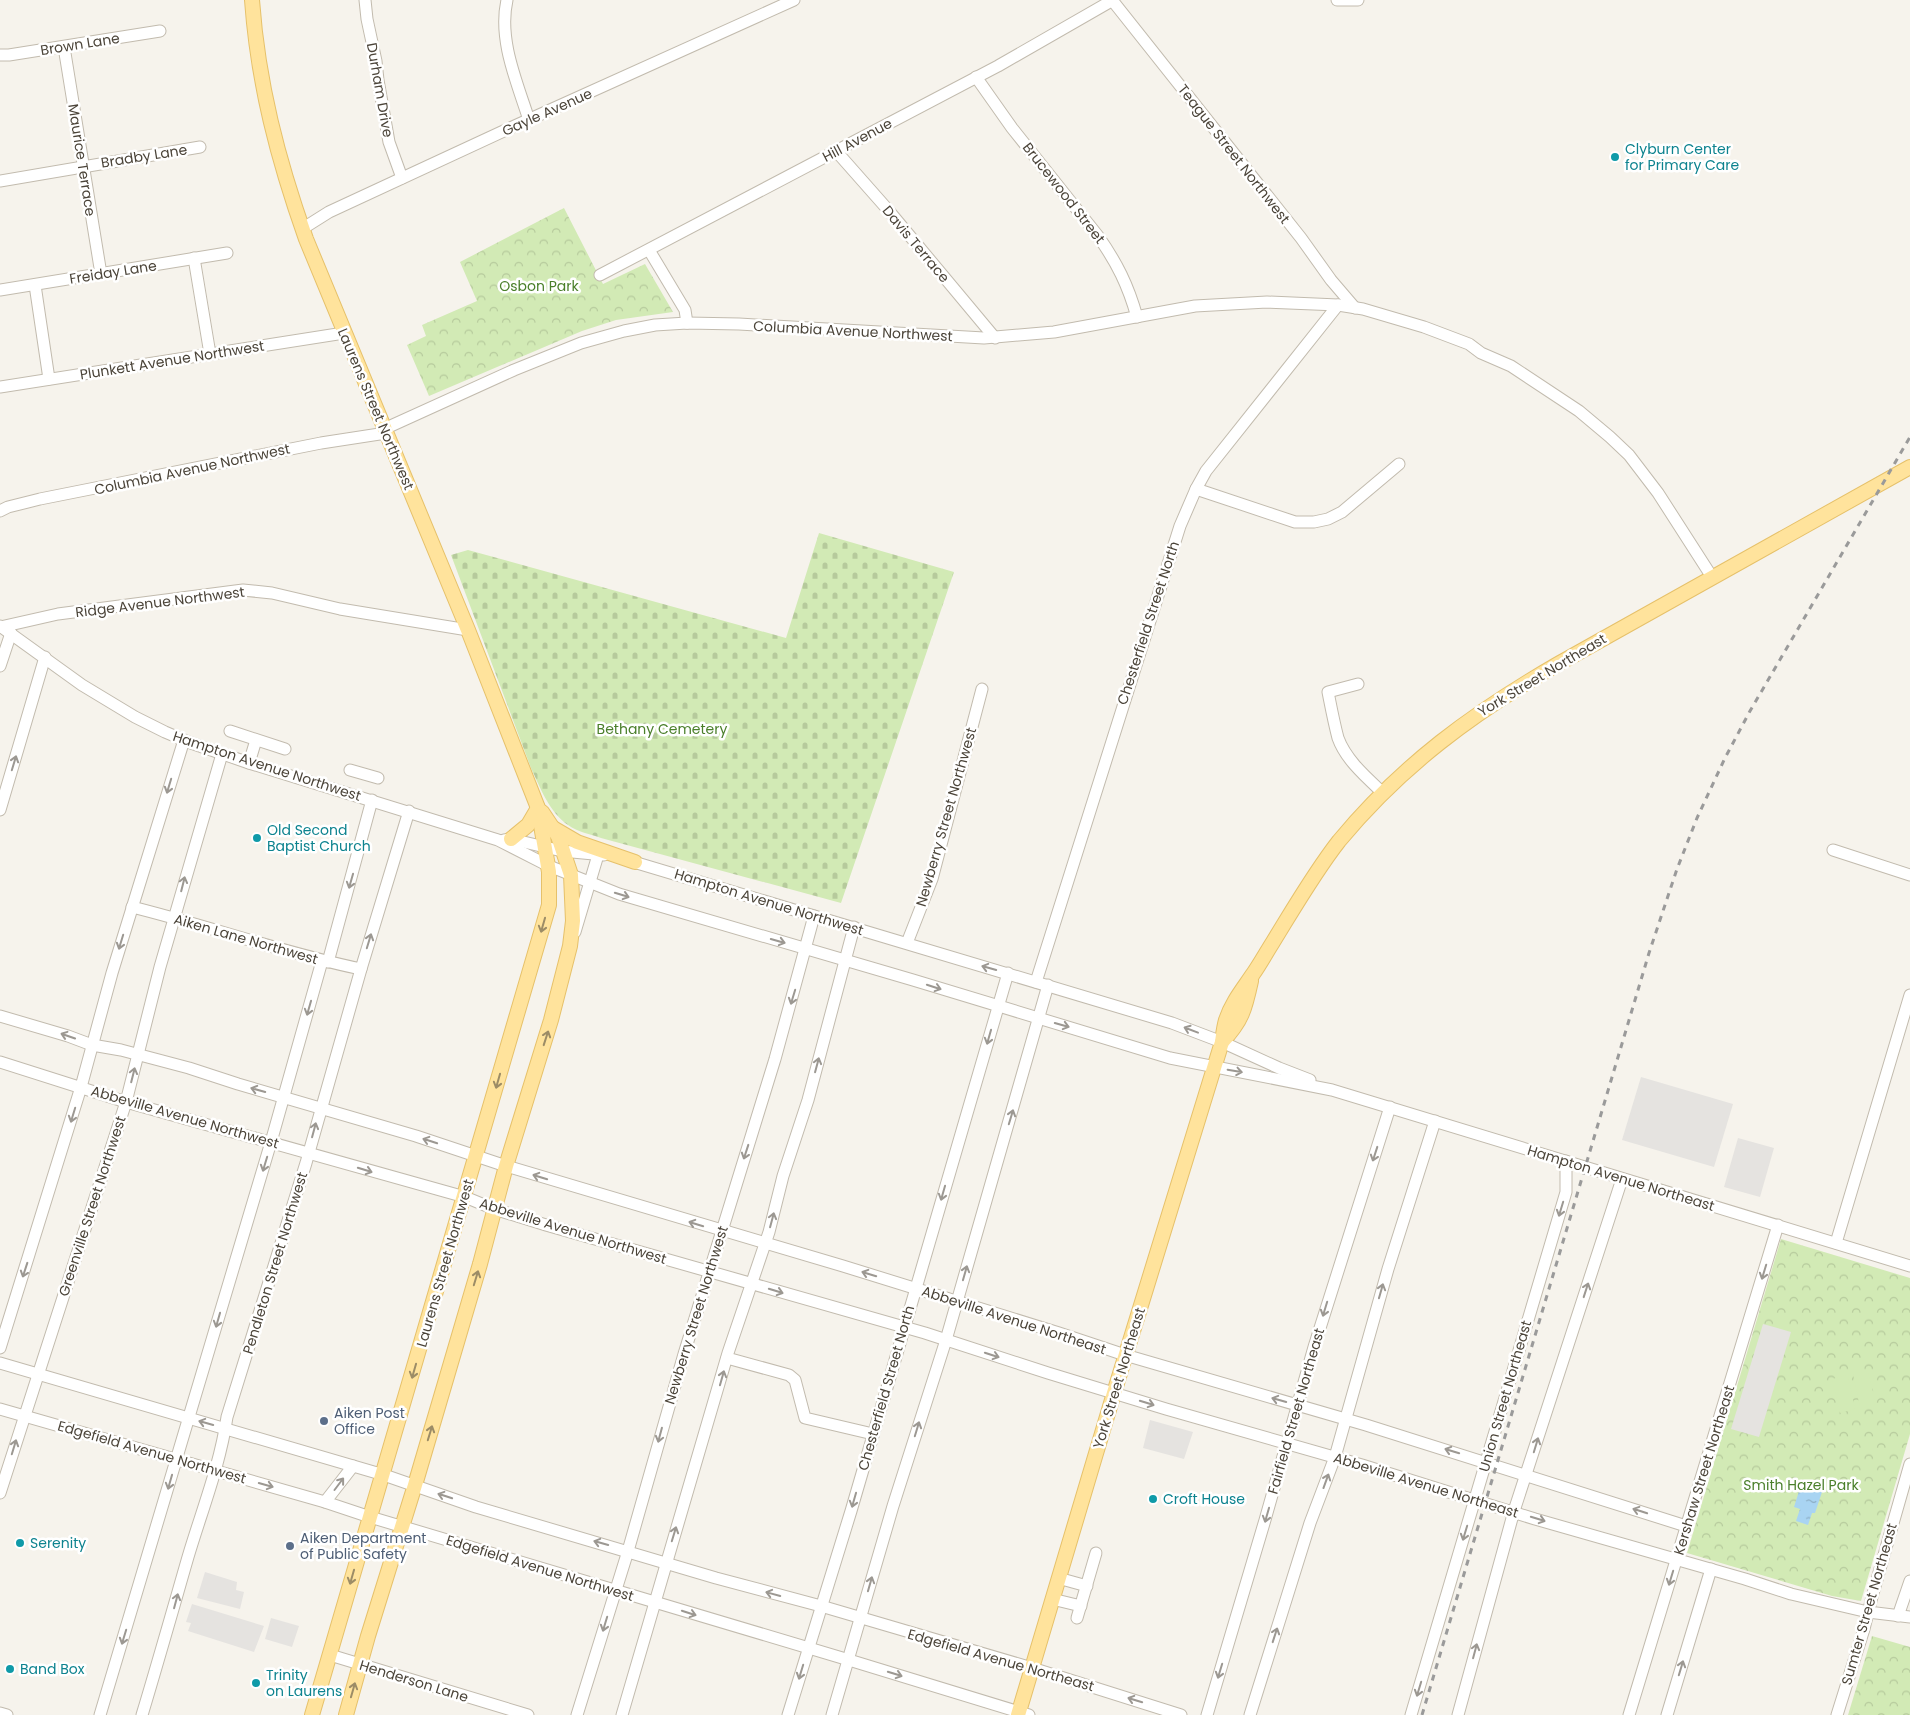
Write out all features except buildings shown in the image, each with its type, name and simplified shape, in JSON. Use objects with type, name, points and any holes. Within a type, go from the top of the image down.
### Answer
[{"type":"main road","name":"Laurens Street Northwest","points":[[252,0],[263,89],[287,187],[344,333],[468,630],[538,808],[549,866],[549,904],[384,1475],[312,1715]]},
{"type":"main road","name":"York Street Northeast","points":[[1022,1714],[1032,1668],[1052,1598],[1222,1042],[1237,1026],[1246,1005],[1253,975],[1339,842],[1382,793],[1444,738],[1493,702],[1910,467]]},
{"type":"main road","name":"Laurens Street Northwest","points":[[346,1715],[480,1264],[506,1166],[551,1020],[570,946],[574,921],[571,875],[558,836],[538,808]]},
{"type":"main road","points":[[505,840],[528,824],[538,808]]},
{"type":"main road","points":[[551,826],[577,842],[635,862]]},
{"type":"main road","points":[[549,898],[564,896],[573,903]]},
{"type":"street","name":"Durham Drive","points":[[365,0],[389,142],[402,178]]},
{"type":"street","points":[[507,0],[504,22],[507,47],[528,120]]},
{"type":"street","name":"Gayle Avenue","points":[[302,229],[329,212],[402,178],[794,0]]},
{"type":"street","name":"Hill Avenue","points":[[600,275],[976,77],[1112,0]]},
{"type":"street","name":"Teague Street Northwest","points":[[1112,0],[1301,238],[1331,280],[1356,308]]},
{"type":"street","points":[[1337,0],[1358,0]]},
{"type":"street","name":"Brown Lane","points":[[0,55],[64,47],[160,31]]},
{"type":"street","name":"Maurice Terrace","points":[[64,47],[101,274]]},
{"type":"street","name":"Brucewood Street","points":[[976,77],[1012,128],[1109,252],[1126,283],[1137,317]]},
{"type":"street","name":"Bradby Lane","points":[[0,181],[200,147]]},
{"type":"street","name":"Davis Terrace","points":[[836,151],[889,211],[995,338]]},
{"type":"street","points":[[649,250],[685,310],[687,323]]},
{"type":"street","name":"Freiday Lane","points":[[0,290],[227,253]]},
{"type":"street","points":[[194,258],[210,354]]},
{"type":"street","points":[[35,285],[50,379]]},
{"type":"street","name":"Columbia Avenue Northwest","points":[[3,507],[385,431],[514,370],[581,343],[643,327],[687,323],[995,338],[1054,332],[1195,306],[1267,302],[1338,305],[1356,308],[1424,327],[1469,344],[1481,353],[1511,366],[1579,411],[1629,455],[1658,494],[1712,577]]},
{"type":"street","name":"Chesterfield Street North","points":[[1036,982],[1180,526],[1196,489],[1222,449],[1338,305]]},
{"type":"street","name":"Plunkett Avenue Northwest","points":[[0,387],[344,333]]},
{"type":"street","points":[[1196,489],[1295,522],[1314,522],[1328,519],[1342,512],[1399,464]]},
{"type":"street","name":"Ridge Avenue Northwest","points":[[4,629],[58,614],[242,590],[272,592],[350,610],[468,630]]},
{"type":"street","points":[[0,666],[4,629]]},
{"type":"street","name":"Hampton Avenue Northwest","points":[[4,629],[82,684],[135,717],[184,740],[222,754],[505,840],[562,851],[612,856],[635,862],[1036,982]]},
{"type":"street","points":[[0,810],[45,657]]},
{"type":"street","points":[[1358,684],[1328,692],[1339,739],[1344,750],[1356,767],[1382,793]]},
{"type":"street","name":"Newberry Street Northwest","points":[[907,943],[932,879],[982,689]]},
{"type":"street","points":[[230,731],[285,749]]},
{"type":"street","points":[[0,1348],[81,1088],[132,907],[184,740]]},
{"type":"street","points":[[249,763],[256,740]]},
{"type":"street","name":"Greenville Street Northwest","points":[[0,1493],[126,1102],[191,854],[222,754]]},
{"type":"street","points":[[100,1715],[283,1097],[325,962],[372,777],[350,770]]},
{"type":"street","name":"Pendleton Street Northwest","points":[[142,1715],[188,1556],[215,1471],[228,1417],[409,811]]},
{"type":"street","name":"Hampton Avenue Northwest","points":[[505,840],[549,866],[619,894],[998,1006]]},
{"type":"street","points":[[1832,850],[1910,875]]},
{"type":"street","name":"Laurens Street Northwest","points":[[570,946],[591,884],[598,855]]},
{"type":"street","name":"Aiken Lane Northwest","points":[[132,907],[175,917],[325,962],[361,969]]},
{"type":"street","name":"Newberry Street Northwest","points":[[577,1715],[628,1551],[670,1398],[775,1059],[814,916]]},
{"type":"street","points":[[622,1715],[727,1358],[764,1244],[815,1074],[854,927]]},
{"type":"street","name":"Chesterfield Street North","points":[[788,1715],[905,1328],[915,1288],[1008,973]]},
{"type":"street","name":"Hampton Avenue Northeast","points":[[1036,982],[1172,1023],[1222,1042],[1332,1090]]},
{"type":"street","points":[[832,1715],[923,1409],[946,1340],[1048,985]]},
{"type":"street","points":[[1836,1243],[1910,995]]},
{"type":"street","name":"Hampton Avenue Northeast","points":[[998,1006],[1170,1058],[1332,1090],[1910,1266]]},
{"type":"street","points":[[0,1016],[92,1045],[188,1068],[416,1136],[506,1166],[915,1288]]},
{"type":"street","name":"Abbeville Avenue Northwest","points":[[0,1062],[126,1102],[464,1197],[494,1209],[946,1340]]},
{"type":"street","name":"Fairfield Street Northeast","points":[[1207,1715],[1326,1306],[1390,1107]]},
{"type":"street","points":[[1250,1715],[1310,1523],[1346,1419],[1388,1269],[1435,1121]]},
{"type":"street","name":"Union Street Northeast","points":[[1411,1715],[1566,1192],[1566,1161]]},
{"type":"street","points":[[1458,1715],[1514,1511],[1622,1179]]},
{"type":"street","name":"Kershaw Street Northeast","points":[[1628,1715],[1778,1225]]},
{"type":"street","name":"Abbeville Avenue Northeast","points":[[915,1288],[1125,1356],[1486,1461],[1686,1526]]},
{"type":"street","name":"Abbeville Avenue Northeast","points":[[946,1340],[1114,1393],[1791,1594],[1868,1612],[1910,1617]]},
{"type":"street","points":[[727,1358],[788,1375],[795,1380],[804,1418],[873,1434]]},
{"type":"street","points":[[0,1363],[384,1475],[485,1509],[716,1578],[821,1606]]},
{"type":"street","name":"Edgefield Avenue Northwest","points":[[0,1409],[326,1502],[370,1517],[849,1660]]},
{"type":"street","name":"Sumter Street Northeast","points":[[1837,1715],[1910,1464]]},
{"type":"street","points":[[326,1502],[353,1466]]},
{"type":"street","points":[[1077,1618],[1096,1553]]},
{"type":"street","points":[[1667,1715],[1711,1569]]},
{"type":"street","points":[[1058,1578],[1087,1586]]},
{"type":"street","points":[[1898,1616],[1910,1581]]},
{"type":"street","points":[[1052,1598],[1081,1606]]},
{"type":"street","name":"Edgefield Avenue Northeast","points":[[821,1606],[1032,1668],[1181,1715]]},
{"type":"street","name":"Henderson Lane","points":[[330,1655],[528,1715]]},
{"type":"street","points":[[849,1660],[1022,1714]]},
{"type":"street","points":[[0,1713],[7,1715]]},
{"type":"green space","name":"Osbon Park","points":[[564,208],[603,284],[645,264],[673,312],[616,320],[582,331],[429,396],[407,345],[426,336],[422,325],[477,301],[460,262]]},
{"type":"green space","name":"Bethany Cemetery","points":[[819,533],[954,572],[841,903],[601,838],[576,829],[561,820],[550,806],[531,768],[451,555],[468,550],[786,638]]},
{"type":"green space","name":"Smith Hazel Park","points":[[1781,1239],[1910,1278],[1910,1434],[1861,1601],[1832,1596],[1687,1553]]},
{"type":"green space","points":[[1868,1371],[1876,1404],[1860,1408],[1853,1374]]},
{"type":"green space","points":[[1848,1375],[1855,1409],[1840,1413],[1832,1379]]},
{"type":"green space","points":[[1872,1636],[1910,1647],[1910,1715],[1848,1715]]},
{"type":"shaded area","points":[[1641,1077],[1733,1104],[1714,1167],[1622,1140]]},
{"type":"shaded area","points":[[1738,1138],[1774,1148],[1760,1197],[1724,1187]]},
{"type":"shaded area","points":[[1763,1324],[1791,1332],[1759,1437],[1731,1429]]},
{"type":"shaded area","points":[[1150,1420],[1193,1432],[1184,1459],[1143,1448]]},
{"type":"shaded area","points":[[205,1572],[237,1582],[236,1590],[244,1592],[240,1609],[197,1598]]},
{"type":"shaded area","points":[[192,1604],[264,1626],[254,1652],[188,1631],[191,1623],[186,1622]]},
{"type":"shaded area","points":[[271,1618],[299,1626],[292,1647],[265,1639]]},
{"type":"water","points":[[1801,1485],[1822,1492],[1815,1513],[1812,1513],[1808,1525],[1796,1521],[1800,1509],[1794,1507]]},
{"type":"railway","points":[[1422,1715],[1649,953],[1677,869],[1697,818],[1725,758],[1750,711],[1910,437]]},
{"type":"place","name":"Clyburn Center for Primary Care","points":[[1615,157]]},
{"type":"place","name":"Old Second Baptist Church","points":[[257,838]]},
{"type":"place","name":"Aiken Post Office","points":[[324,1421]]},
{"type":"place","name":"Croft House","points":[[1153,1499]]},
{"type":"place","name":"Serenity","points":[[20,1543]]},
{"type":"place","name":"Aiken Department of Public Safety","points":[[290,1546]]},
{"type":"place","name":"Band Box","points":[[10,1669]]},
{"type":"place","name":"Trinity on Laurens","points":[[256,1683]]}]
